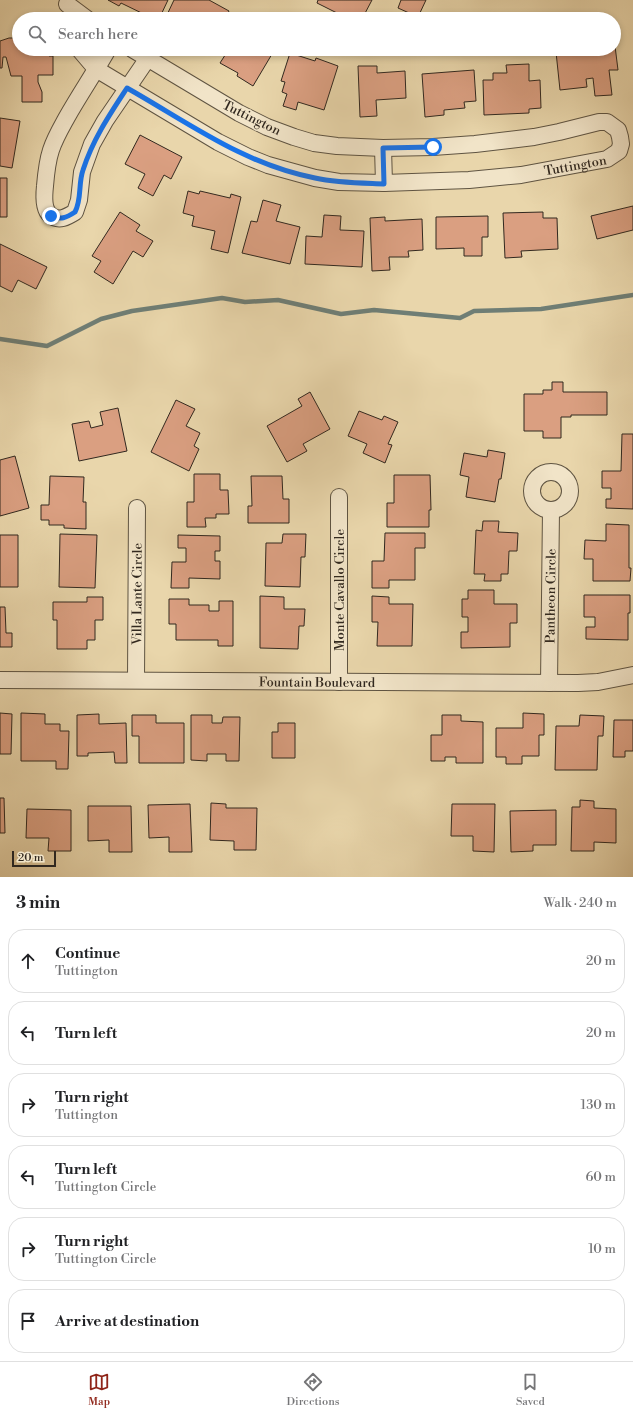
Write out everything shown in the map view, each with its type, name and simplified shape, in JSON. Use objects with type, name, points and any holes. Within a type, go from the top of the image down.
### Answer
[{"type":"street","name":"Tuttington","points":[[86,56],[96,69],[218,142],[248,157],[268,165],[315,178],[339,182],[384,184],[470,180],[521,175],[607,159],[619,151],[621,144],[618,130],[607,122],[598,122],[553,133],[490,142],[433,147],[383,148],[337,146],[314,143],[267,127],[239,113],[144,56]]},
{"type":"street","points":[[104,56],[77,99],[51,150],[44,191],[46,211],[51,216],[58,219],[64,218],[75,212],[79,200],[82,172],[92,144],[105,121],[148,58]]},
{"type":"street","points":[[383,148],[384,184]]},
{"type":"street","name":"Monte Cavallo Circle","points":[[339,497],[339,682]]},
{"type":"street","name":"Villa Lante Circle","points":[[136,680],[137,508]]},
{"type":"street","name":"Pantheon Circle","points":[[549,683],[551,510]]},
{"type":"street","name":"Fountain Boulevard","points":[[0,680],[549,683],[598,682],[633,675]]},
{"type":"building","points":[[108,0],[168,0],[162,12],[140,12],[121,3],[119,6]]},
{"type":"building","points":[[174,0],[209,0],[229,11],[228,12],[168,12]]},
{"type":"building","points":[[318,0],[372,0],[366,12],[335,12],[317,3]]},
{"type":"building","points":[[401,0],[426,0],[420,12],[407,12],[398,8]]},
{"type":"building","points":[[12,38],[12,56],[53,56],[53,75],[38,75],[38,82],[42,92],[42,102],[22,102],[22,76],[11,76],[6,57],[3,57],[2,68],[0,68],[0,41]]},
{"type":"building","points":[[224,56],[271,56],[253,86],[237,76],[238,73],[220,63]]},
{"type":"building","points":[[289,56],[299,56],[315,61],[316,58],[338,66],[324,110],[298,102],[296,110],[283,106],[287,94],[282,92],[285,82],[281,81]]},
{"type":"building","points":[[556,56],[616,56],[618,70],[609,70],[612,95],[595,96],[593,78],[586,79],[587,87],[560,90]]},
{"type":"building","points":[[529,64],[529,81],[540,80],[541,108],[529,109],[529,113],[484,115],[483,80],[493,80],[493,73],[507,73],[506,65]]},
{"type":"building","points":[[358,66],[377,66],[377,73],[405,71],[406,98],[376,100],[377,116],[360,117]]},
{"type":"building","points":[[474,70],[476,101],[464,102],[465,108],[444,110],[444,115],[425,117],[422,74]]},
{"type":"building","points":[[0,118],[20,121],[12,168],[0,166]]},
{"type":"building","points":[[140,135],[182,157],[171,179],[164,175],[153,196],[138,188],[145,174],[125,164]]},
{"type":"building","points":[[0,178],[7,178],[7,217],[0,217]]},
{"type":"building","points":[[188,191],[199,194],[200,191],[230,198],[231,194],[241,197],[228,253],[211,249],[215,231],[192,226],[194,216],[183,213]]},
{"type":"building","points":[[263,200],[281,205],[276,221],[300,227],[290,264],[242,253],[251,221],[257,222]]},
{"type":"building","points":[[633,206],[633,230],[597,239],[591,216]]},
{"type":"building","points":[[120,212],[140,225],[136,231],[153,241],[143,257],[133,251],[113,284],[94,272],[101,261],[92,256]]},
{"type":"building","points":[[543,212],[543,218],[557,218],[558,249],[521,251],[522,257],[505,258],[503,213]]},
{"type":"building","points":[[324,215],[341,216],[340,230],[364,231],[362,267],[305,264],[306,236],[322,237]]},
{"type":"building","points":[[488,216],[488,237],[482,237],[482,256],[464,256],[464,248],[436,249],[436,217]]},
{"type":"building","points":[[385,217],[385,221],[422,219],[423,250],[408,251],[409,257],[389,257],[390,270],[372,271],[370,218]]},
{"type":"building","points":[[0,244],[47,267],[36,289],[18,280],[12,292],[0,286]]},
{"type":"building","points":[[552,382],[563,382],[563,392],[607,392],[607,415],[571,415],[571,417],[561,417],[561,438],[543,438],[543,431],[524,431],[524,394],[543,394],[543,390],[552,390]]},
{"type":"building","points":[[310,392],[330,429],[303,444],[307,451],[287,462],[267,426],[302,406],[298,399]]},
{"type":"building","points":[[176,400],[195,409],[186,426],[200,433],[194,446],[199,449],[189,471],[151,452]]},
{"type":"building","points":[[118,408],[127,451],[79,461],[72,424],[89,421],[91,428],[103,425],[100,412]]},
{"type":"building","points":[[359,411],[382,420],[384,416],[398,422],[388,444],[392,445],[385,463],[363,453],[367,444],[348,436]]},
{"type":"building","points":[[622,434],[633,434],[633,509],[606,508],[606,499],[611,499],[611,488],[602,488],[602,471],[621,471]]},
{"type":"building","points":[[488,450],[505,453],[501,479],[499,479],[495,502],[466,497],[469,477],[460,475],[464,453],[487,457]]},
{"type":"building","points":[[15,456],[29,508],[0,516],[0,460]]},
{"type":"building","points":[[194,474],[220,474],[220,490],[228,490],[229,514],[216,514],[216,518],[205,518],[206,527],[187,527],[187,502],[194,502]]},
{"type":"building","points":[[394,475],[430,475],[431,510],[429,510],[429,527],[387,527],[387,503],[394,503]]},
{"type":"building","points":[[50,476],[84,477],[83,502],[86,502],[86,529],[64,528],[64,525],[49,525],[49,520],[41,520],[41,505],[49,505]]},
{"type":"building","points":[[251,476],[282,476],[283,499],[289,499],[289,523],[248,523],[248,506],[252,506]]},
{"type":"building","points":[[483,521],[499,521],[498,532],[518,533],[517,551],[509,551],[508,574],[501,574],[501,581],[484,581],[485,574],[474,574],[476,530],[482,531]]},
{"type":"building","points":[[606,524],[629,525],[629,568],[631,568],[630,581],[593,581],[593,559],[584,559],[585,540],[606,541]]},
{"type":"building","points":[[385,533],[425,533],[425,548],[415,548],[415,580],[389,580],[389,588],[372,588],[372,561],[384,561]]},
{"type":"building","points":[[60,534],[97,535],[95,588],[59,587]]},
{"type":"building","points":[[283,534],[306,534],[305,557],[301,557],[300,587],[265,586],[266,543],[282,543]]},
{"type":"building","points":[[0,535],[18,535],[18,587],[0,587]]},
{"type":"building","points":[[178,535],[220,536],[220,551],[215,551],[215,561],[220,561],[220,579],[189,578],[189,588],[171,588],[172,562],[186,562],[186,548],[178,548]]},
{"type":"building","points":[[468,590],[494,590],[494,604],[517,604],[517,623],[510,623],[510,647],[461,648],[461,632],[468,632],[468,617],[462,617],[462,599],[468,599]]},
{"type":"building","points":[[584,595],[630,595],[628,640],[586,639],[586,627],[595,627],[595,617],[584,617]]},
{"type":"building","points":[[260,596],[284,597],[284,609],[305,609],[304,626],[299,626],[298,649],[260,648]]},
{"type":"building","points":[[372,596],[389,597],[389,604],[413,604],[412,646],[377,646],[378,622],[372,622]]},
{"type":"building","points":[[87,597],[103,597],[103,620],[95,620],[95,640],[87,640],[87,649],[57,649],[57,620],[53,620],[53,602],[87,602]]},
{"type":"building","points":[[169,599],[189,599],[189,605],[209,605],[209,611],[219,611],[219,601],[233,601],[233,646],[218,646],[218,640],[176,640],[176,624],[169,624]]},
{"type":"building","points":[[0,607],[5,607],[6,633],[12,633],[12,647],[0,647]]},
{"type":"building","points":[[0,713],[12,714],[11,754],[0,754]]},
{"type":"building","points":[[21,713],[45,714],[45,724],[60,724],[60,731],[69,731],[68,769],[56,769],[56,761],[21,761]]},
{"type":"building","points":[[523,713],[544,714],[544,735],[539,735],[539,756],[522,756],[522,764],[506,764],[506,757],[496,757],[496,728],[523,728]]},
{"type":"building","points":[[99,714],[99,724],[126,723],[127,763],[115,763],[114,752],[88,753],[88,756],[77,756],[77,715]]},
{"type":"building","points":[[132,715],[156,715],[156,723],[184,723],[184,763],[139,763],[139,736],[132,736]]},
{"type":"building","points":[[191,715],[212,715],[212,723],[222,723],[223,717],[240,717],[239,761],[226,761],[226,754],[207,754],[207,761],[191,760]]},
{"type":"building","points":[[442,715],[461,715],[461,721],[483,722],[483,763],[456,763],[456,757],[445,757],[445,761],[431,761],[431,735],[442,735]]},
{"type":"building","points":[[580,715],[604,716],[603,736],[598,736],[597,770],[555,770],[556,726],[579,726]]},
{"type":"building","points":[[614,720],[633,720],[633,751],[625,751],[625,757],[613,757]]},
{"type":"building","points":[[278,723],[295,723],[295,758],[272,758],[272,732],[278,732]]},
{"type":"building","points":[[0,798],[4,798],[5,833],[0,833]]},
{"type":"building","points":[[580,800],[594,801],[594,808],[616,809],[616,843],[594,842],[594,851],[571,851],[572,807],[580,807]]},
{"type":"building","points":[[211,803],[226,804],[226,808],[257,808],[256,850],[234,850],[234,841],[210,840]]},
{"type":"building","points":[[190,804],[192,852],[169,852],[169,837],[149,838],[148,805]]},
{"type":"building","points":[[452,804],[495,804],[494,852],[473,851],[473,836],[451,836]]},
{"type":"building","points":[[88,806],[131,806],[132,852],[109,852],[109,840],[88,841]]},
{"type":"building","points":[[27,809],[71,810],[71,851],[48,851],[49,838],[26,838]]},
{"type":"building","points":[[556,810],[556,845],[533,845],[533,851],[511,852],[510,811]]},
{"type":"waterway","points":[[0,339],[47,346],[101,319],[132,311],[222,298],[245,302],[278,300],[341,314],[374,310],[460,318],[474,311],[541,309],[633,295]]},
{"type":"route","points":[[51,216],[58,219],[64,218],[75,212],[78,206],[82,172],[92,144],[127,88],[218,142],[248,157],[291,173],[315,178],[339,182],[384,184],[383,148],[433,147]]}]
